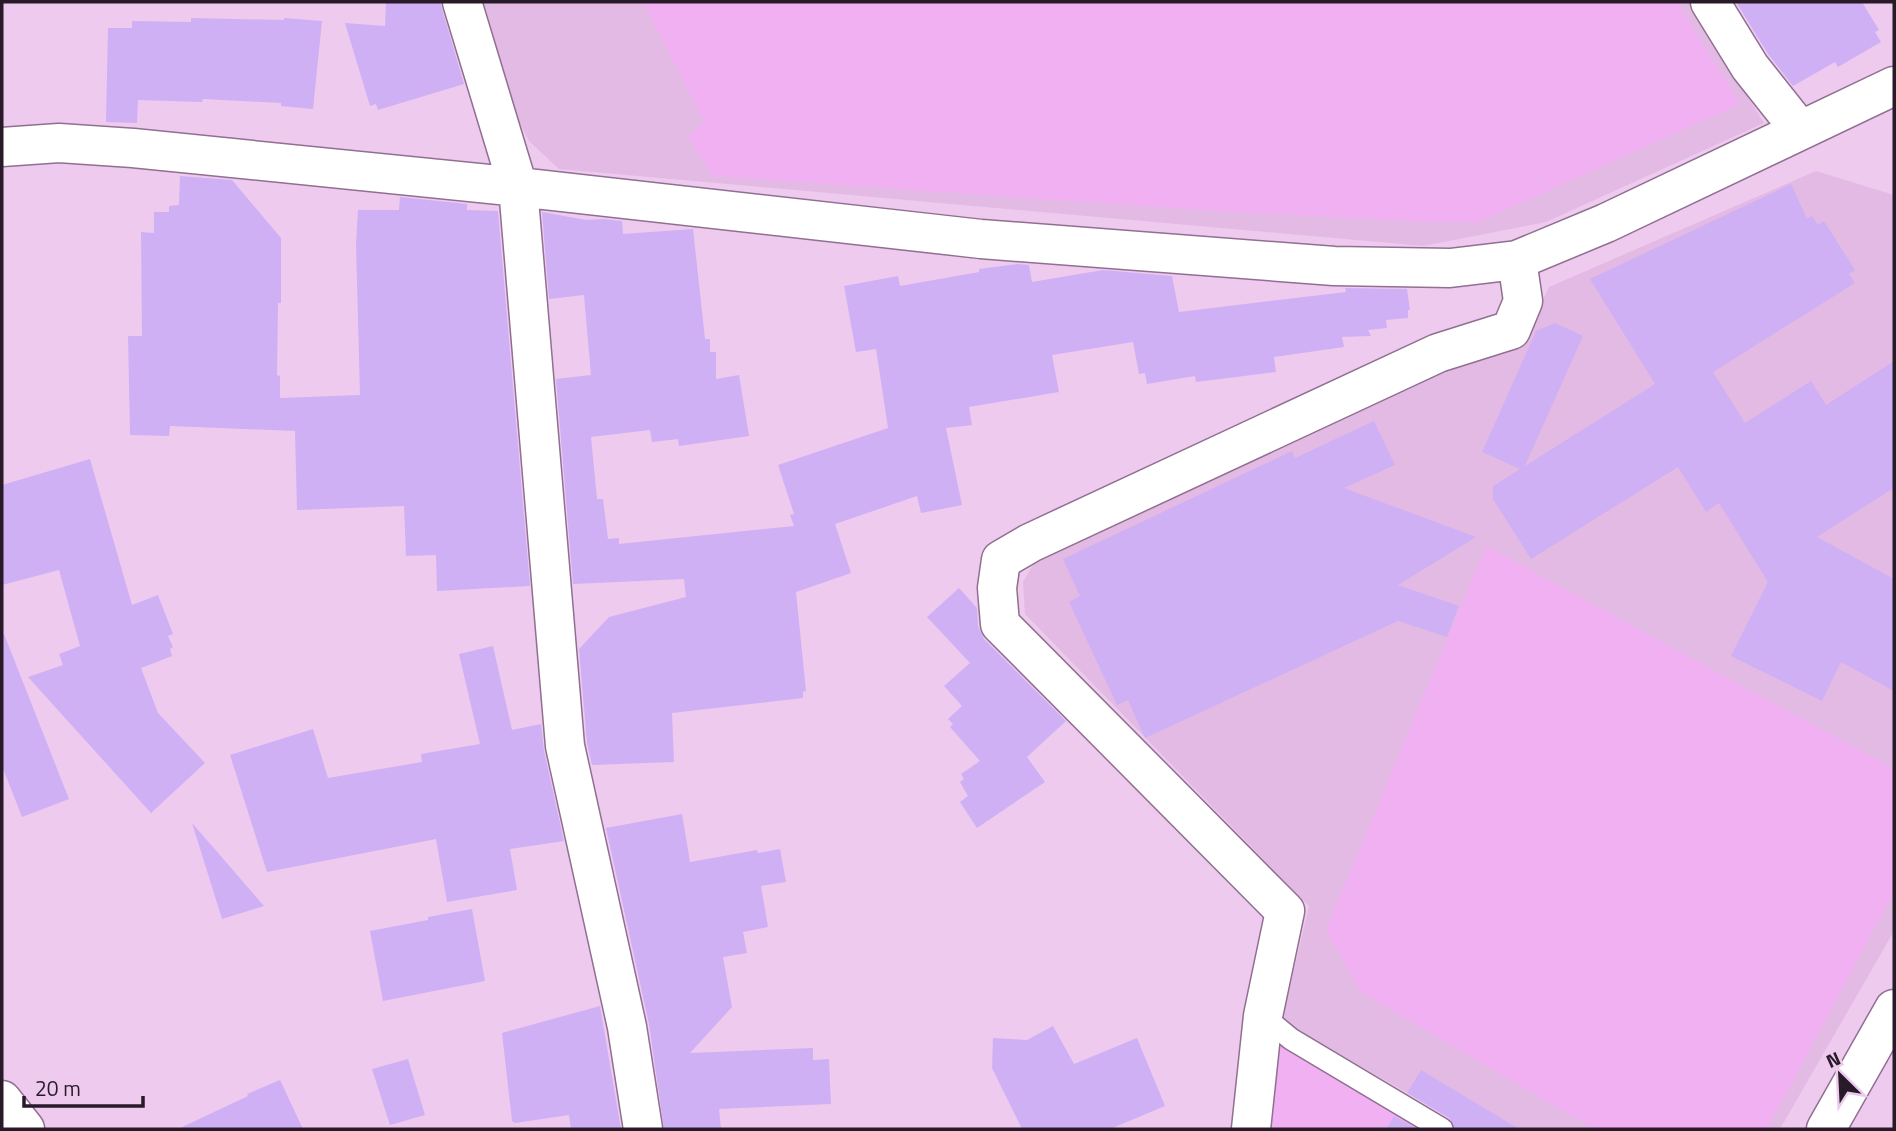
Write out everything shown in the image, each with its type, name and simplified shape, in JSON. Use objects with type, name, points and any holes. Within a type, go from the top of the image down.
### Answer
[{"type":"street","points":[[462,2],[518,187],[565,746],[627,1027],[642,1129]]},
{"type":"street","points":[[1710,2],[1750,67],[1800,130]]},
{"type":"street","points":[[2,147],[59,143],[133,148],[518,187],[981,239],[1293,263],[1450,268],[1517,260],[1606,223],[1894,86]]},
{"type":"street","points":[[1251,1129],[1263,1016],[1285,911],[1000,624],[997,588],[1001,560],[1031,543],[1438,353],[1511,330],[1523,301],[1517,260]]},
{"type":"street","points":[[1826,1129],[1894,1009]]},
{"type":"street","points":[[2,1100],[25,1129]]},
{"type":"lane","points":[[1263,1016],[1291,1039],[1442,1129]]},
{"type":"shaded area","points":[[482,2],[1689,2],[1764,123],[1546,222],[1423,246],[559,169],[529,141],[516,116]]},
{"type":"shaded area","points":[[643,2],[1677,2],[1740,104],[1479,222],[1427,222],[1215,211],[713,176],[688,137],[704,121]]},
{"type":"shaded area","points":[[1816,171],[1894,195],[1894,931],[1780,1129],[1470,1129],[1282,1021],[1309,906],[1025,614],[1023,582],[1043,547],[1528,330],[1549,287]]},
{"type":"shaded area","points":[[1486,546],[1894,769],[1894,892],[1767,1129],[1594,1129],[1361,992],[1326,930]]},
{"type":"shaded area","points":[[1272,1031],[1438,1129],[1267,1129]]},
{"type":"building","points":[[386,2],[440,2],[464,84],[378,110],[376,104],[370,106],[345,23],[385,26]]},
{"type":"building","points":[[1736,2],[1862,2],[1879,30],[1875,32],[1881,42],[1838,67],[1835,62],[1793,86],[1768,54]]},
{"type":"building","points":[[191,18],[284,18],[322,21],[313,109],[281,106],[281,103],[203,99],[202,102],[138,100],[137,123],[106,122],[108,28],[132,28],[132,21],[191,22]]},
{"type":"building","points":[[180,176],[232,180],[281,238],[277,375],[280,376],[280,398],[360,395],[356,244],[358,210],[399,210],[400,197],[467,204],[467,210],[498,211],[530,586],[437,591],[436,555],[406,556],[404,506],[297,510],[295,431],[170,426],[169,436],[130,435],[128,336],[142,336],[141,232],[154,233],[154,212],[169,212],[169,206],[179,205]]},
{"type":"building","points":[[1791,184],[1807,219],[1812,216],[1818,225],[1824,221],[1855,270],[1849,274],[1855,283],[1713,372],[1745,423],[1811,381],[1826,405],[1894,361],[1894,488],[1817,537],[1894,579],[1894,691],[1841,662],[1822,701],[1731,656],[1768,582],[1719,503],[1706,512],[1678,467],[1531,559],[1493,499],[1493,486],[1520,469],[1482,452],[1536,331],[1555,323],[1583,336],[1525,466],[1655,384],[1590,279]]},
{"type":"building","points":[[542,212],[586,220],[622,221],[623,234],[693,229],[705,339],[710,339],[710,352],[716,352],[716,379],[739,375],[749,436],[679,446],[678,439],[652,442],[650,430],[591,437],[597,499],[603,499],[608,539],[619,538],[619,544],[794,526],[790,515],[794,514],[778,465],[888,428],[876,349],[856,352],[844,286],[898,276],[900,286],[979,272],[979,269],[1018,264],[1029,265],[1032,282],[1103,270],[1172,276],[1179,312],[1346,292],[1345,288],[1407,289],[1410,310],[1408,318],[1386,320],[1387,328],[1368,330],[1371,336],[1342,337],[1344,347],[1274,357],[1276,372],[1196,382],[1195,376],[1147,384],[1145,373],[1139,374],[1133,342],[1052,355],[1059,392],[969,407],[972,425],[946,428],[962,505],[921,513],[917,496],[835,524],[851,573],[796,592],[806,691],[803,692],[803,698],[672,713],[674,762],[592,765],[587,743],[579,649],[609,617],[686,597],[684,579],[573,584],[556,379],[591,375],[584,295],[549,299]]},
{"type":"building","points":[[1374,421],[1395,465],[1344,488],[1476,537],[1398,585],[1459,606],[1447,637],[1398,621],[1145,738],[1128,700],[1117,705],[1069,602],[1080,596],[1063,559],[1292,451],[1295,458]]},
{"type":"building","points":[[90,459],[132,605],[158,595],[173,634],[168,636],[173,647],[170,649],[172,656],[141,668],[158,713],[205,763],[151,813],[28,677],[63,665],[59,654],[80,646],[59,570],[2,585],[2,485]]},
{"type":"building","points":[[959,588],[977,608],[978,626],[984,639],[1066,721],[1027,757],[1045,782],[977,828],[960,802],[968,796],[960,782],[964,779],[961,774],[980,761],[950,727],[953,724],[948,719],[962,706],[944,686],[970,663],[927,617]]},
{"type":"building","points":[[4,634],[69,799],[22,817],[2,766]]},
{"type":"building","points":[[493,646],[512,730],[541,724],[544,751],[564,841],[510,849],[517,890],[447,902],[436,839],[267,872],[230,755],[313,729],[328,778],[422,762],[421,754],[480,744],[459,654]]},
{"type":"building","points":[[682,814],[690,862],[757,850],[758,853],[780,849],[786,882],[761,886],[768,927],[743,932],[747,953],[723,957],[732,1007],[690,1053],[813,1048],[813,1060],[829,1059],[831,1104],[719,1109],[721,1129],[664,1129],[649,1024],[606,828]]},
{"type":"building","points":[[192,823],[264,906],[222,919]]},
{"type":"building","points":[[472,909],[485,981],[383,1001],[370,931]]},
{"type":"building","points":[[600,1006],[621,1129],[571,1129],[569,1115],[515,1123],[512,1121],[502,1033]]},
{"type":"building","points":[[1053,1026],[1074,1064],[1137,1038],[1165,1106],[1110,1129],[1022,1129],[992,1068],[993,1038],[1027,1040]]},
{"type":"building","points":[[408,1059],[425,1115],[390,1125],[372,1069]]},
{"type":"building","points":[[1421,1070],[1519,1129],[1455,1129],[1449,1118],[1407,1093]]},
{"type":"building","points":[[280,1080],[303,1129],[178,1129],[248,1096],[247,1094]]},
{"type":"building","points":[[1394,1116],[1417,1129],[1386,1129]]}]
